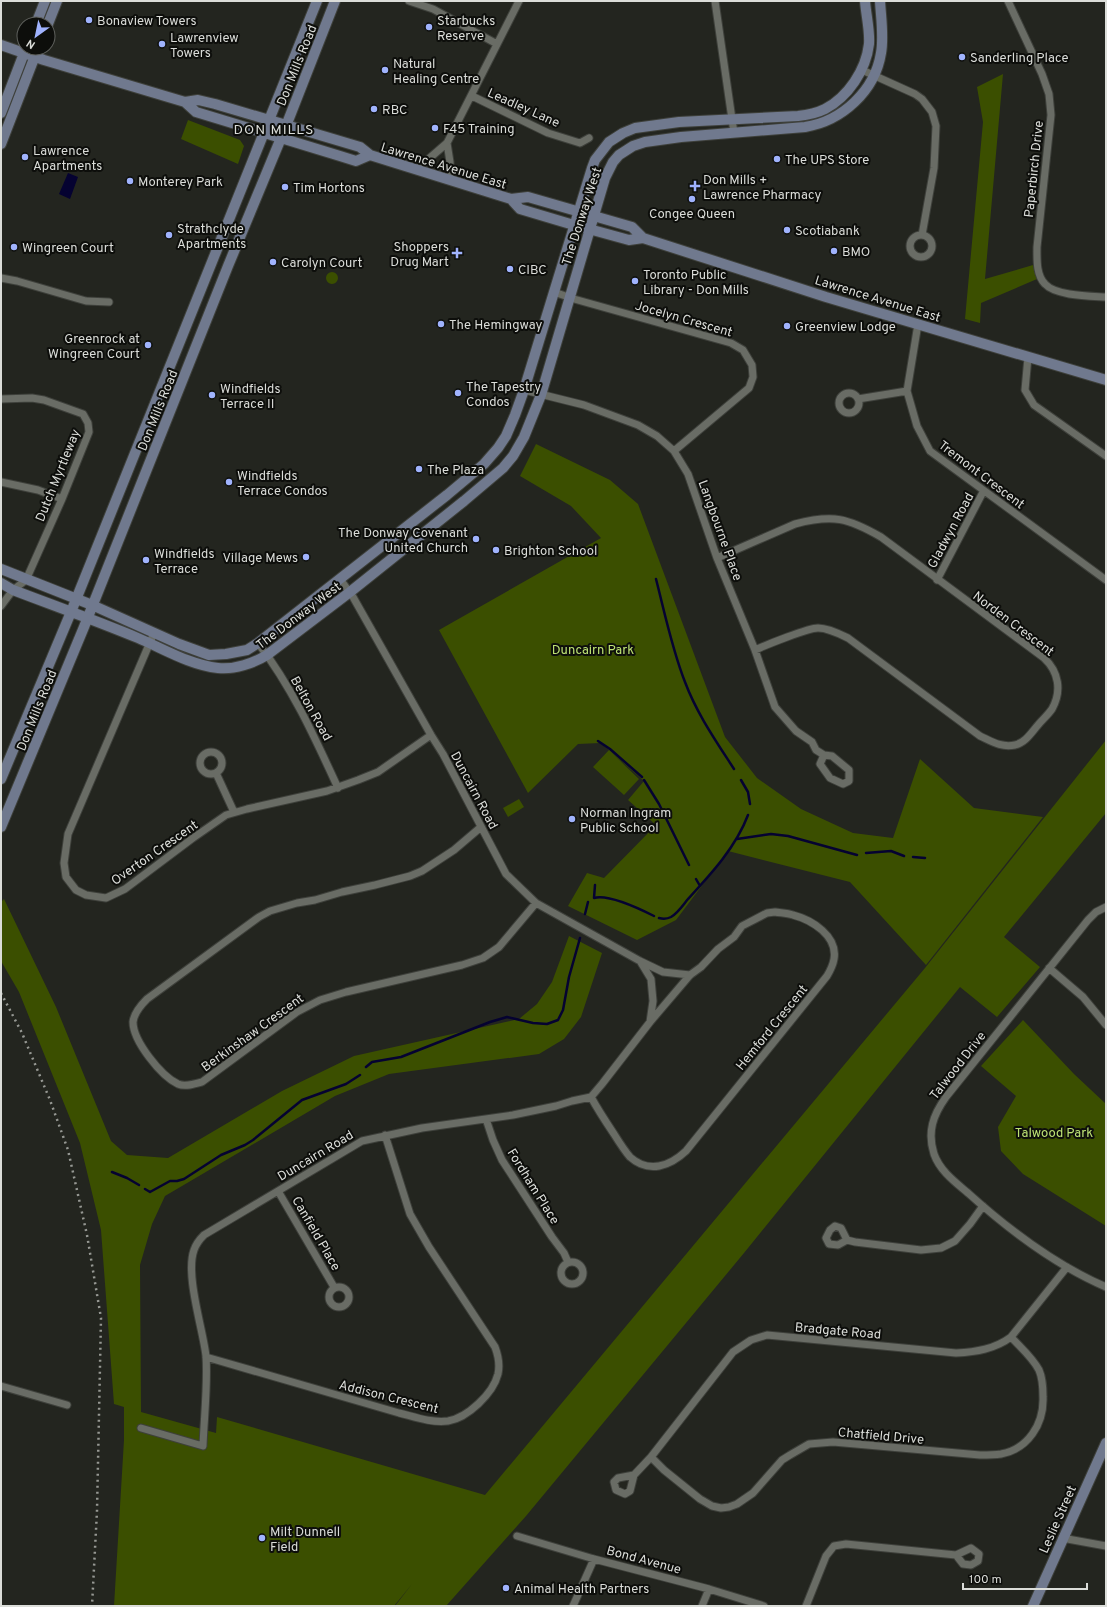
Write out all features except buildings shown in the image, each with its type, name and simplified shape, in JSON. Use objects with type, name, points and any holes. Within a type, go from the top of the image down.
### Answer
[{"type":"main road","points":[[39,16],[45,1]]},
{"type":"main road","points":[[51,16],[57,1]]},
{"type":"main road","name":"Don Mills Road","points":[[1,779],[71,612],[317,1]]},
{"type":"main road","name":"Don Mills Road","points":[[1,827],[88,618],[335,1]]},
{"type":"main road","name":"The Donway West","points":[[1,569],[26,580],[76,598],[179,644],[209,655],[226,654],[247,650],[258,643],[447,496],[478,469],[498,448],[506,436],[524,390],[594,164],[609,142],[623,133],[633,129],[679,122],[805,115],[824,109],[837,101],[862,70],[867,55],[869,40],[865,1]]},
{"type":"main road","name":"The Donway West","points":[[1,583],[13,590],[88,618],[197,664],[219,669],[236,667],[258,660],[267,655],[350,592],[488,480],[508,463],[517,451],[530,425],[542,395],[569,298],[607,174],[619,155],[640,144],[681,137],[776,130],[812,126],[829,121],[848,108],[863,93],[874,75],[882,52],[880,1]]},
{"type":"main road","name":"Lawrence Avenue East","points":[[1,46],[16,48]]},
{"type":"main road","points":[[1,113],[23,56]]},
{"type":"main road","points":[[1,144],[34,56]]},
{"type":"main road","name":"Lawrence Avenue East","points":[[48,56],[185,102],[196,112],[263,133],[356,161],[370,155]]},
{"type":"main road","name":"Lawrence Avenue East","points":[[185,102],[198,100],[360,147],[370,155],[511,199],[528,196],[632,227],[644,238],[826,297],[1106,380]]},
{"type":"main road","points":[[837,101],[848,108]]},
{"type":"main road","points":[[679,122],[681,137]]},
{"type":"main road","name":"Lawrence Avenue East","points":[[511,199],[520,210],[629,240],[644,238]]},
{"type":"main road","points":[[478,469],[488,480]]},
{"type":"main road","name":"Leslie Street","points":[[1033,1606],[1062,1538],[1106,1443]]},
{"type":"street","points":[[409,1],[433,9],[497,44]]},
{"type":"street","points":[[418,170],[447,143],[519,1]]},
{"type":"street","points":[[715,1],[734,133]]},
{"type":"street","name":"Paperbirch Drive","points":[[1008,1],[1042,74],[1049,94],[1051,115],[1037,247],[1039,273],[1045,284],[1057,291],[1068,294],[1106,297]]},
{"type":"street","points":[[862,70],[915,94],[922,99],[932,112],[936,126],[934,168],[922,235]]},
{"type":"street","name":"Leadley Lane","points":[[472,96],[548,133],[580,143],[589,138]]},
{"type":"street","points":[[447,143],[450,162],[450,179]]},
{"type":"street","points":[[1,278],[18,281],[86,301],[109,302]]},
{"type":"street","name":"Jocelyn Crescent","points":[[554,292],[569,298],[731,344],[744,350],[752,365],[753,377],[749,388],[674,451]]},
{"type":"street","name":"Tremont Crescent","points":[[918,324],[907,391],[917,426],[930,451],[1106,580]]},
{"type":"street","points":[[1028,357],[1025,390],[1034,405],[1106,456]]},
{"type":"street","name":"Langbourne Place","points":[[524,390],[584,405],[638,425],[657,436],[674,451],[688,474],[717,558],[755,650],[775,706],[796,731],[812,742],[816,750],[824,755],[832,756],[849,770],[849,781],[843,784],[830,778],[820,764],[824,755]]},
{"type":"street","points":[[858,399],[907,391]]},
{"type":"street","name":"Dutch Myrtleway","points":[[1,399],[32,398],[44,400],[83,414],[88,423],[89,432],[62,499],[26,580]]},
{"type":"street","points":[[1,482],[38,490],[62,499]]},
{"type":"street","name":"Gladwyn Road","points":[[937,580],[984,492]]},
{"type":"street","name":"Norden Crescent","points":[[717,558],[795,524],[813,520],[843,519],[881,537],[1044,658],[1053,669],[1058,683],[1058,690],[1051,710],[1027,738],[1014,746],[996,744],[980,736],[842,635],[818,628],[755,650]]},
{"type":"street","points":[[1,606],[13,590],[26,580]]},
{"type":"street","name":"Duncairn Road","points":[[340,580],[350,592],[443,754],[506,874],[536,903],[640,961],[663,972],[690,975]]},
{"type":"street","name":"Overton Crescent","points":[[154,633],[68,834],[64,863],[66,877],[76,890],[86,895],[106,898],[125,889],[193,838],[234,812],[338,788],[378,772],[431,735]]},
{"type":"street","name":"Belton Road","points":[[258,643],[267,655],[305,718],[338,788]]},
{"type":"street","points":[[216,773],[234,812]]},
{"type":"street","name":"Berkinshaw Crescent","points":[[481,826],[454,850],[422,871],[410,876],[342,892],[316,900],[297,902],[270,911],[259,917],[147,999],[136,1012],[133,1022],[134,1030],[140,1043],[164,1074],[179,1084],[184,1085],[202,1082],[210,1078],[221,1068],[297,1012],[320,1000],[346,992],[456,966],[483,958],[499,947],[536,903]]},
{"type":"street","name":"Talwood Drive","points":[[1106,907],[1096,912],[1088,920],[946,1097],[934,1116],[931,1136],[934,1153],[938,1162],[952,1179],[983,1206],[1034,1247],[1080,1275],[1106,1287]]},
{"type":"street","name":"Hemford Crescent","points":[[591,1097],[622,1147],[632,1158],[639,1163],[655,1166],[664,1166],[672,1163],[686,1151],[821,985],[827,976],[834,958],[833,945],[825,933],[813,923],[791,914],[767,913],[742,926],[734,937],[718,949],[701,967],[690,975]]},
{"type":"street","name":"Duncairn Road","points":[[640,961],[652,979],[653,1001],[650,1022]]},
{"type":"street","points":[[1049,968],[1083,997],[1106,1025]]},
{"type":"street","name":"Duncairn Road","points":[[141,1428],[203,1446],[206,1357],[193,1284],[192,1267],[193,1250],[198,1241],[204,1235],[362,1141],[422,1128],[486,1119],[556,1106],[584,1097],[591,1097],[650,1022],[690,975]]},
{"type":"street","name":"Fordham Place","points":[[486,1119],[502,1160],[552,1238],[564,1253],[568,1262]]},
{"type":"street","name":"Addison Crescent","points":[[206,1357],[430,1421],[458,1418],[478,1405],[484,1398],[498,1376],[498,1359],[495,1347],[429,1247],[410,1214],[385,1135]]},
{"type":"street","name":"Canfield Place","points":[[278,1191],[334,1287]]},
{"type":"street","points":[[847,1240],[921,1250],[941,1248],[956,1241],[983,1206]]},
{"type":"street","name":"Bradgate Road","points":[[634,1475],[651,1457],[733,1352],[751,1340],[767,1335],[956,1353],[985,1350],[1006,1341],[1011,1337],[1067,1267]]},
{"type":"street","name":"Chatfield Drive","points":[[651,1457],[664,1470],[700,1499],[712,1506],[721,1508],[737,1504],[753,1493],[782,1460],[809,1444],[833,1442],[980,1455],[1002,1454],[1018,1447],[1032,1435],[1038,1426],[1044,1407],[1042,1377],[1027,1352],[1011,1337]]},
{"type":"street","points":[[1,1386],[68,1405]]},
{"type":"street","name":"Bond Avenue","points":[[517,1536],[594,1559],[710,1589],[764,1606]]},
{"type":"street","points":[[1062,1538],[1106,1546]]},
{"type":"street","points":[[806,1606],[826,1556],[834,1546],[840,1544],[956,1554]]},
{"type":"street","points":[[574,1606],[594,1559]]},
{"type":"street","points":[[702,1606],[710,1589]]},
{"type":"green space","points":[[1003,74],[985,279],[1033,265],[1037,279],[981,303],[980,323],[965,319],[983,122],[977,87]]},
{"type":"green space","points":[[188,120],[240,140],[244,146],[238,164],[181,139]]},
{"type":"green space","points":[[330,272],[334,272],[338,278],[334,284],[330,284],[326,280],[326,276]]},
{"type":"green space","name":"Duncairn Park","points":[[536,444],[610,480],[638,504],[725,737],[757,778],[801,809],[853,833],[893,838],[920,759],[974,808],[1043,817],[926,965],[850,882],[728,851],[676,920],[637,940],[568,906],[587,873],[604,878],[656,825],[628,800],[644,781],[611,752],[639,779],[624,795],[593,767],[609,750],[600,743],[578,744],[528,793],[439,630],[601,538],[571,506],[520,476]]},
{"type":"green space","points":[[1106,740],[1106,813],[1004,937],[1040,967],[997,1017],[960,987],[744,1253],[526,1516],[446,1606],[395,1606],[412,1584],[394,1606],[114,1606],[124,1440],[124,1407],[114,1404],[101,1230],[80,1143],[19,992],[1,961],[1,902],[4,899],[56,1007],[111,1141],[127,1155],[168,1158],[282,1091],[354,1056],[519,1019],[537,1004],[552,982],[569,936],[602,953],[581,1017],[564,1039],[539,1054],[389,1074],[335,1096],[165,1196],[152,1224],[140,1265],[141,1412],[216,1433],[217,1417],[485,1495],[925,968]]},
{"type":"green space","points":[[519,799],[524,807],[508,817],[503,808]]},
{"type":"green space","name":"Talwood Park","points":[[1023,1020],[1074,1074],[1106,1104],[1106,1226],[1023,1174],[1001,1151],[998,1127],[1016,1096],[981,1066]]},
{"type":"shaded area","points":[[68,173],[78,177],[70,199],[59,194]]},
{"type":"waterway","points":[[656,579],[680,670],[695,705],[707,727],[734,769]]},
{"type":"waterway","points":[[598,741],[610,749],[642,777]]},
{"type":"waterway","points":[[644,780],[659,804],[689,865]]},
{"type":"waterway","points":[[741,780],[748,792],[750,804]]},
{"type":"waterway","points":[[659,918],[664,919],[674,915],[705,880],[730,849],[748,815]]},
{"type":"waterway","points":[[737,839],[771,834],[788,836],[857,855]]},
{"type":"waterway","points":[[866,853],[891,851],[904,856]]},
{"type":"waterway","points":[[913,857],[925,858]]},
{"type":"waterway","points":[[696,879],[700,886]]},
{"type":"waterway","points":[[595,885],[594,898],[600,897],[615,900],[633,906],[654,916]]},
{"type":"waterway","points":[[585,914],[588,902]]},
{"type":"waterway","points":[[366,1067],[372,1062],[401,1057],[490,1022],[507,1017],[533,1023],[547,1024],[558,1020],[563,1010],[569,977],[580,938]]},
{"type":"waterway","points":[[145,1189],[150,1192],[170,1181],[184,1179],[221,1155],[253,1140],[302,1100],[346,1084],[360,1075]]},
{"type":"waterway","points":[[112,1172],[139,1185]]},
{"type":"railway","points":[[1,993],[22,1033],[50,1100],[68,1150],[87,1235],[101,1318],[97,1511],[92,1606]]},
{"type":"place","name":"Bonaview Towers","points":[[89,20]]},
{"type":"place","name":"Starbucks Reserve","points":[[429,27]]},
{"type":"place","name":"Lawrenview Towers","points":[[162,44]]},
{"type":"place","name":"Sanderling Place","points":[[962,57]]},
{"type":"place","name":"Natural Healing Centre","points":[[385,70]]},
{"type":"place","name":"RBC","points":[[374,109]]},
{"type":"place","name":"F45 Training","points":[[435,128]]},
{"type":"place","name":"Lawrence Apartments","points":[[25,157]]},
{"type":"place","name":"The UPS Store","points":[[777,159]]},
{"type":"place","name":"Monterey Park","points":[[130,181]]},
{"type":"place","name":"Don Mills + Lawrence Pharmacy","points":[[695,186]]},
{"type":"place","name":"Tim Hortons","points":[[285,187]]},
{"type":"place","name":"Congee Queen","points":[[692,199]]},
{"type":"place","name":"Scotiabank","points":[[787,230]]},
{"type":"place","name":"Strathclyde Apartments","points":[[169,235]]},
{"type":"place","name":"Wingreen Court","points":[[14,247]]},
{"type":"place","name":"BMO","points":[[834,251]]},
{"type":"place","name":"Shoppers Drug Mart","points":[[457,253]]},
{"type":"place","name":"Carolyn Court","points":[[273,262]]},
{"type":"place","name":"CIBC","points":[[510,269]]},
{"type":"place","name":"Toronto Public Library - Don Mills","points":[[635,281]]},
{"type":"place","name":"The Hemingway","points":[[441,324]]},
{"type":"place","name":"Greenview Lodge","points":[[787,326]]},
{"type":"place","name":"Greenrock at Wingreen Court","points":[[148,345]]},
{"type":"place","name":"The Tapestry Condos","points":[[458,393]]},
{"type":"place","name":"Windfields Terrace II","points":[[212,395]]},
{"type":"place","name":"The Plaza","points":[[419,469]]},
{"type":"place","name":"Windfields Terrace Condos","points":[[229,482]]},
{"type":"place","name":"The Donway Covenant United Church","points":[[476,539]]},
{"type":"place","name":"Brighton School","points":[[496,550]]},
{"type":"place","name":"Village Mews","points":[[306,557]]},
{"type":"place","name":"Windfields Terrace","points":[[146,560]]},
{"type":"place","name":"Norman Ingram Public School","points":[[572,819]]},
{"type":"place","name":"Milt Dunnell Field","points":[[262,1538]]},
{"type":"place","name":"Animal Health Partners","points":[[506,1588]]},
{"type":"district","name":"DON MILLS","points":[[274,129]]}]
